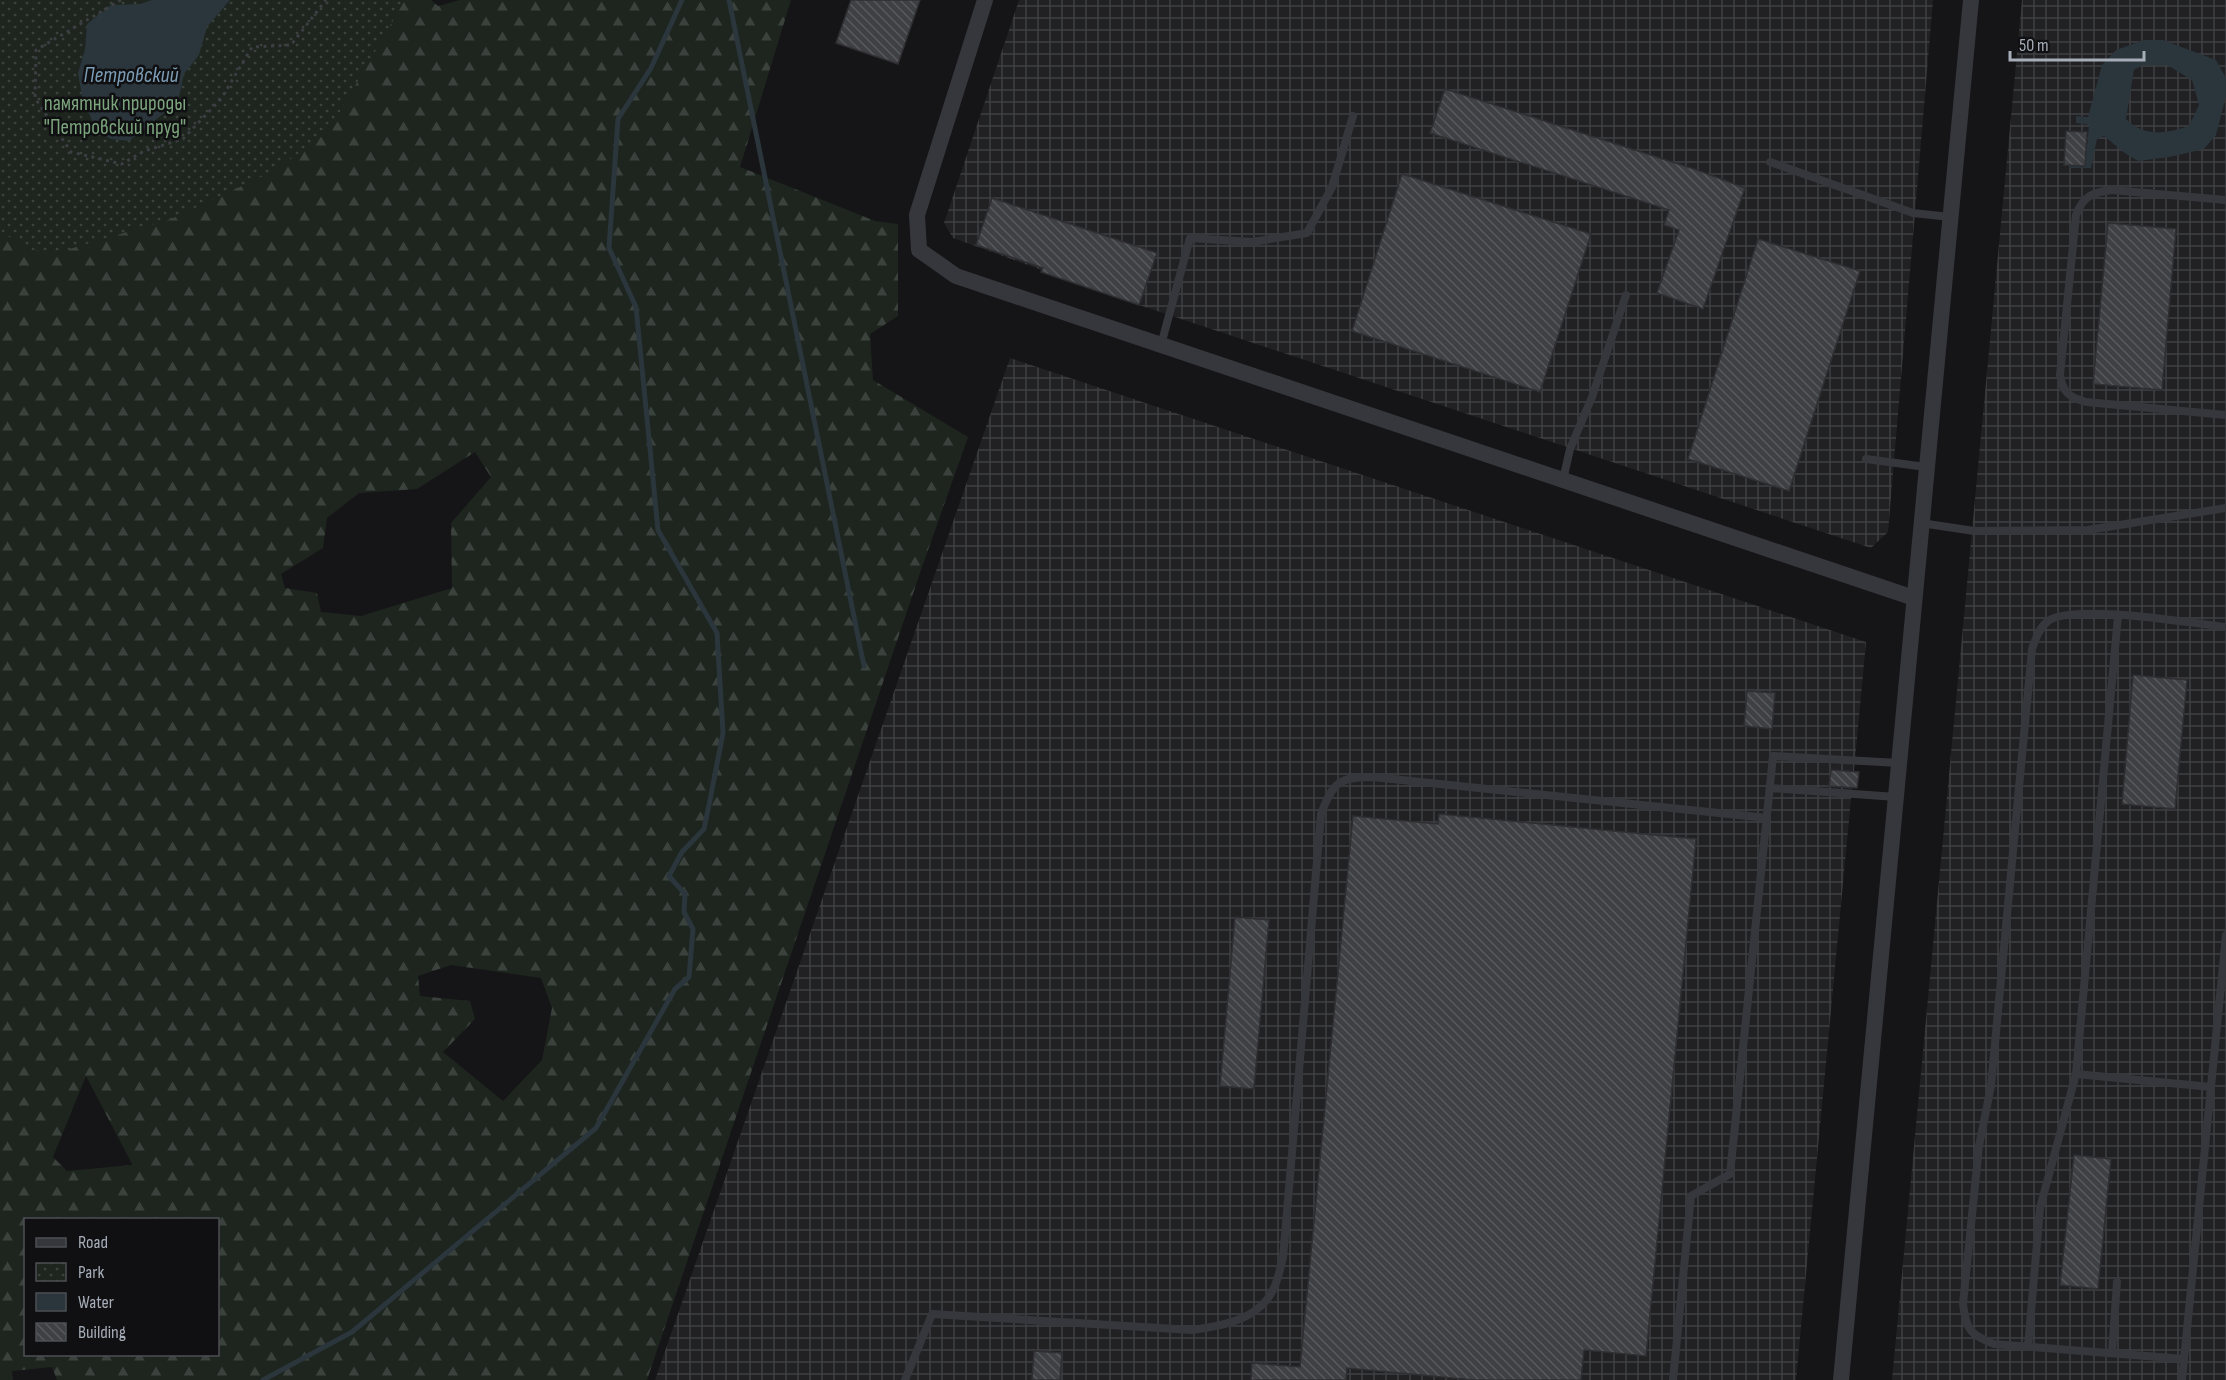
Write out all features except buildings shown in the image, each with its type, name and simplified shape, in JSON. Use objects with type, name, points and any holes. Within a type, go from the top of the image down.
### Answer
[{"type":"street","points":[[986,0],[917,215],[919,250],[956,276],[1914,598]]},
{"type":"street","points":[[1841,1380],[1971,0]]},
{"type":"lane","points":[[1161,345],[1190,238],[1252,242],[1307,232],[1332,187],[1353,116]]},
{"type":"lane","points":[[1770,162],[1914,213],[1950,217]]},
{"type":"lane","points":[[2226,200],[2112,190],[2095,192],[2081,202],[2076,215],[2060,375],[2063,389],[2071,398],[2086,402],[2226,416]]},
{"type":"lane","points":[[1563,480],[1570,449],[1592,397],[1626,295]]},
{"type":"lane","points":[[1866,459],[1926,467]]},
{"type":"lane","points":[[1921,523],[1974,531],[2088,530],[2226,508]]},
{"type":"lane","points":[[2184,1359],[1994,1344],[1976,1337],[1965,1323],[1963,1304],[1979,1146],[1991,1086],[2032,649],[2038,632],[2049,621],[2061,615],[2077,612],[2226,627]]},
{"type":"lane","points":[[2028,1347],[2040,1208],[2076,1074],[2118,616]]},
{"type":"lane","points":[[1673,1380],[1691,1196],[1731,1174],[1773,756],[1899,763]]},
{"type":"lane","points":[[905,1380],[932,1314],[1192,1330],[1225,1325],[1255,1311],[1273,1290],[1283,1258],[1321,814],[1330,790],[1343,781],[1350,777],[1373,777],[1767,818]]},
{"type":"lane","points":[[1770,788],[1896,798]]},
{"type":"lane","points":[[2182,1380],[2211,1088],[2221,1031],[2226,935]]},
{"type":"lane","points":[[2076,1074],[2211,1088]]},
{"type":"lane","points":[[2112,1353],[2117,1282]]},
{"type":"path","points":[[121,0],[36,50],[35,98],[71,152],[122,164],[144,151],[183,140],[221,99],[252,47],[291,45],[326,0]]},
{"type":"shaded area","points":[[1019,0],[1933,0],[1888,532],[1871,548],[1139,305],[953,238],[944,223]]},
{"type":"shaded area","points":[[2022,0],[2226,0],[2226,1380],[1892,1380]]},
{"type":"shaded area","points":[[1010,358],[1866,642],[1854,771],[1859,772],[1857,788],[1852,788],[1796,1380],[655,1380]]},
{"type":"green space","name":"памятник природы \"Петровский пруд\"","points":[[0,0],[405,0],[328,132],[274,171],[171,219],[56,253],[26,249],[0,230]]},
{"type":"green space","points":[[230,0],[431,0],[438,6],[460,0],[791,0],[740,167],[875,221],[898,224],[898,316],[870,334],[873,380],[968,437],[647,1380],[57,1380],[52,1367],[12,1371],[13,1380],[0,1380],[0,23]],"holes":[[[475,452],[491,477],[451,523],[452,588],[361,616],[321,612],[317,593],[285,588],[281,574],[323,548],[327,518],[359,493],[417,489]],[[451,965],[541,978],[552,1008],[542,1060],[503,1101],[443,1052],[475,1019],[470,1001],[420,996],[418,976]],[[86,1076],[132,1164],[132,1165],[67,1171],[53,1157]]]},
{"type":"water","name":"Петровский","points":[[152,0],[230,0],[207,27],[199,55],[184,74],[178,102],[129,141],[111,139],[97,132],[82,97],[78,73],[85,49],[87,24],[111,5],[140,4]]},
{"type":"water","points":[[2144,40],[2163,40],[2216,60],[2226,78],[2226,96],[2216,135],[2204,149],[2138,161],[2104,136],[2097,139],[2091,168],[2069,168],[2070,156],[2086,156],[2089,125],[2076,123],[2076,116],[2088,117],[2102,65],[2116,50]],"holes":[[[2143,65],[2167,65],[2192,80],[2199,105],[2189,126],[2164,132],[2140,129],[2126,119],[2134,70]]]},
{"type":"waterway","points":[[263,1380],[352,1332],[596,1128],[675,989],[689,977],[693,929],[684,912],[685,894],[669,876],[682,852],[704,829],[710,800],[723,733],[717,633],[658,530],[636,307],[609,248],[618,119],[651,68],[682,0]]},
{"type":"waterway","points":[[729,0],[864,666]]}]
